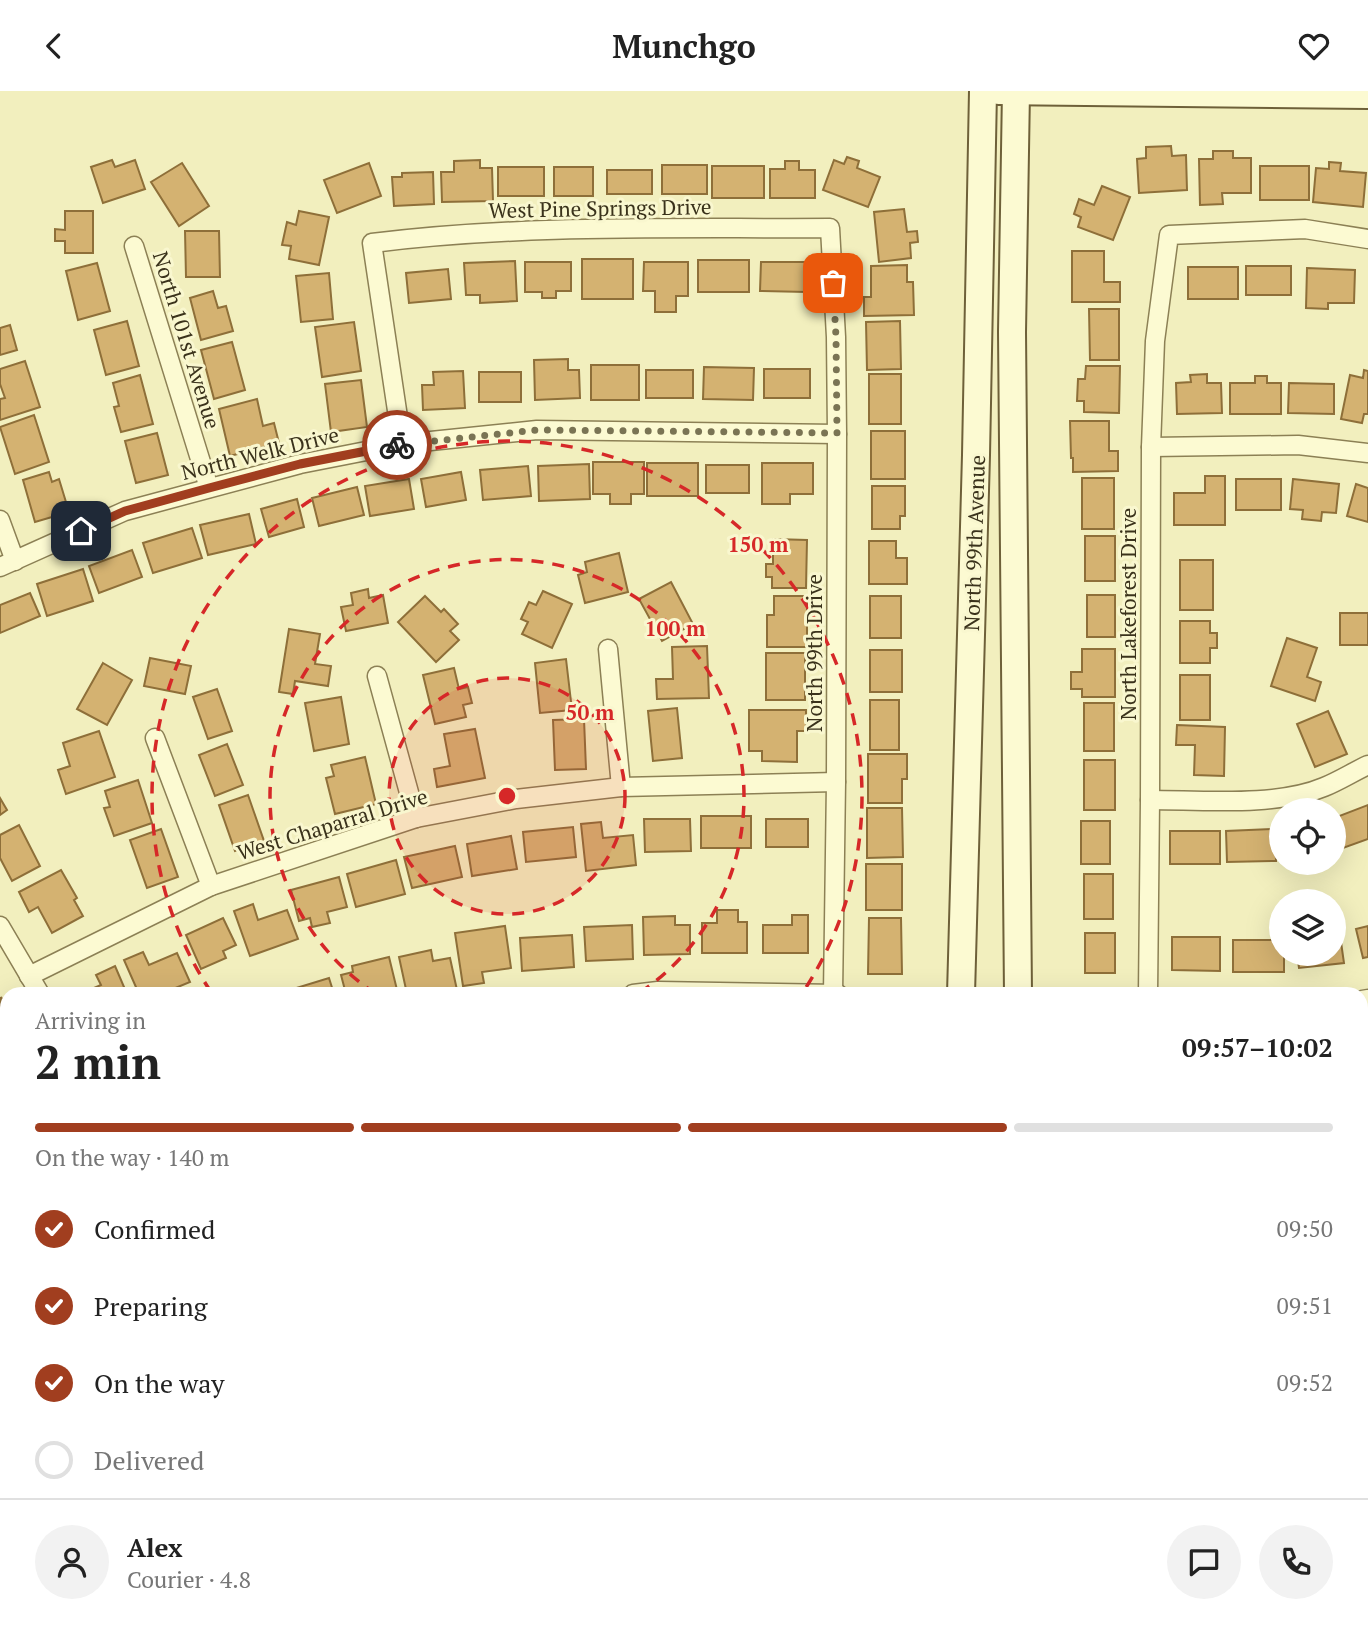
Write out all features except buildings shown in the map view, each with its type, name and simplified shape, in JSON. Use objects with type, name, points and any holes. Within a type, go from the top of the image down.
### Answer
[{"type":"main road","name":"North 99th Avenue","points":[[961,987],[983,91]]},
{"type":"main road","points":[[998,91],[1368,95]]},
{"type":"main road","name":"North 99th Avenue","points":[[1016,91],[1012,332],[1018,987]]},
{"type":"street","name":"West Pine Springs Drive","points":[[402,444],[372,243],[463,233],[545,230],[830,228]]},
{"type":"street","name":"North 99th Drive","points":[[830,228],[836,337],[837,433],[833,987]]},
{"type":"street","name":"North Lakeforest Drive","points":[[1148,987],[1151,447],[1155,341],[1169,235],[1305,229],[1368,239]]},
{"type":"street","name":"North 101st Avenue","points":[[134,246],[209,488]]},
{"type":"street","name":"North Welk Drive","points":[[8,564],[125,511],[300,464],[402,444],[537,430],[837,433]]},
{"type":"street","points":[[1151,447],[1298,445],[1368,453]]},
{"type":"street","points":[[0,520],[8,564]]},
{"type":"street","points":[[608,649],[621,787]]},
{"type":"street","points":[[377,675],[416,818]]},
{"type":"street","points":[[155,738],[211,885]]},
{"type":"street","points":[[1150,800],[1279,798],[1322,788],[1368,765]]},
{"type":"street","name":"West Chaparral Drive","points":[[29,977],[211,885],[416,818],[516,799],[621,787],[836,782]]},
{"type":"street","points":[[0,926],[35,987]]},
{"type":"way so far","points":[[397,445],[537,430],[837,433],[833,283]]},
{"type":"route","points":[[81,531],[125,511],[209,488],[300,464],[397,445]]}]
